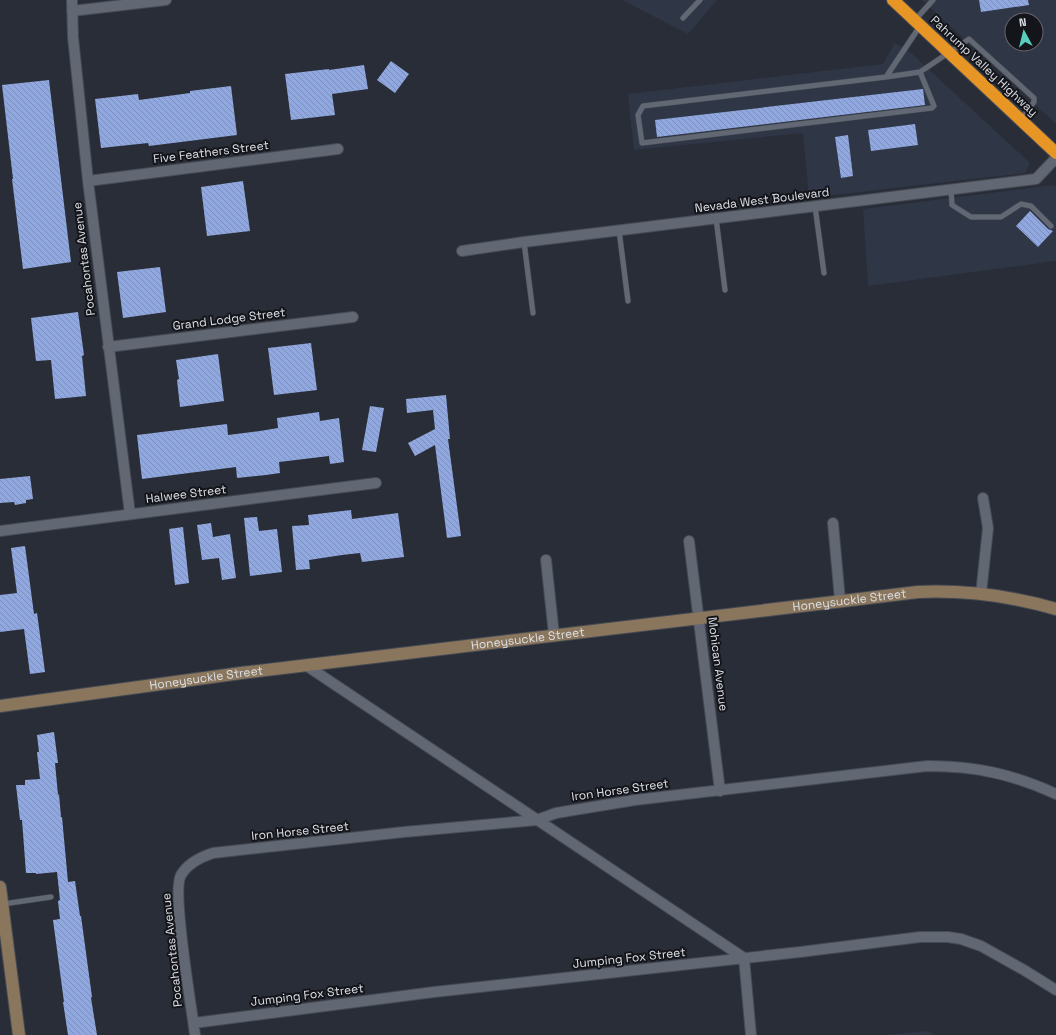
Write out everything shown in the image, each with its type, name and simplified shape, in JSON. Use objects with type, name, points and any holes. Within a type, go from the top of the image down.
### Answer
[{"type":"highway","name":"Pahrump Valley Highway","points":[[893,0],[1056,153]]},
{"type":"street","name":"Pocahontas Avenue","points":[[72,0],[73,37],[88,180],[130,514]]},
{"type":"street","points":[[72,11],[166,0]]},
{"type":"street","name":"Five Feathers Street","points":[[88,180],[338,149]]},
{"type":"street","name":"Nevada West Boulevard","points":[[462,251],[524,242],[1036,179],[1056,158]]},
{"type":"street","name":"Grand Lodge Street","points":[[108,347],[353,317]]},
{"type":"street","name":"Halwee Street","points":[[0,531],[376,483]]},
{"type":"street","points":[[981,594],[988,528],[983,498]]},
{"type":"street","points":[[833,523],[840,600]]},
{"type":"street","name":"Mohican Avenue","points":[[689,541],[720,791]]},
{"type":"street","points":[[546,560],[554,636]]},
{"type":"street","name":"Honeysuckle Street","points":[[0,706],[233,674],[840,600],[925,592],[945,591],[981,594],[1032,602],[1056,609]]},
{"type":"street","points":[[307,666],[744,958],[751,1035]]},
{"type":"street","name":"Iron Horse Street","points":[[189,867],[198,859],[213,853],[404,832],[537,820],[556,813],[635,800],[927,766],[954,766],[989,771],[1030,782],[1056,794]]},
{"type":"street","name":"Pocahontas Avenue","points":[[189,867],[181,875],[178,885],[179,912],[195,1035]]},
{"type":"street","points":[[0,887],[19,1035]]},
{"type":"street","name":"Jumping Fox Street","points":[[194,1023],[434,992],[920,938],[961,939],[993,952],[1056,990]]},
{"type":"lane","points":[[683,18],[700,0]]},
{"type":"lane","points":[[886,77],[933,0]]},
{"type":"lane","points":[[920,72],[934,106],[932,108],[642,143],[638,115],[642,106],[920,72],[969,39],[1034,98],[1034,102],[1020,120]]},
{"type":"lane","points":[[951,189],[952,205],[971,217],[1001,217],[1021,204],[1031,206],[1051,226]]},
{"type":"lane","points":[[816,206],[824,273]]},
{"type":"lane","points":[[716,218],[725,290]]},
{"type":"lane","points":[[620,230],[628,301]]},
{"type":"lane","points":[[524,242],[533,313]]},
{"type":"lane","points":[[2,904],[51,897]]},
{"type":"shaded area","points":[[622,0],[717,0],[688,34]]},
{"type":"shaded area","points":[[922,0],[1056,0],[1056,124]]},
{"type":"shaded area","points":[[895,43],[909,51],[1030,163],[1025,173],[809,198],[803,133],[634,150],[628,94],[883,64]]},
{"type":"shaded area","points":[[1054,185],[1056,187],[1056,261],[868,286],[863,209]]},
{"type":"shaded area","points":[[927,1031],[935,1035],[885,1035]]},
{"type":"building","points":[[979,0],[1028,0],[1029,5],[981,12]]},
{"type":"building","points":[[391,61],[409,74],[395,93],[377,80]]},
{"type":"building","points":[[364,65],[368,89],[332,94],[335,115],[291,120],[285,74]]},
{"type":"building","points":[[49,80],[71,262],[23,269],[2,85]]},
{"type":"building","points":[[231,86],[237,135],[149,146],[148,143],[101,148],[95,99],[138,94],[139,100],[190,93],[190,91]]},
{"type":"building","points":[[923,89],[925,105],[657,137],[655,120]]},
{"type":"building","points":[[915,124],[918,145],[871,151],[868,130]]},
{"type":"building","points":[[848,135],[853,176],[841,178],[835,137]]},
{"type":"building","points":[[243,181],[250,231],[207,236],[201,187]]},
{"type":"building","points":[[1030,211],[1048,229],[1053,231],[1038,247],[1016,226]]},
{"type":"building","points":[[160,267],[166,312],[123,318],[117,272]]},
{"type":"building","points":[[78,312],[84,355],[82,356],[86,396],[55,399],[51,360],[36,361],[31,318]]},
{"type":"building","points":[[311,343],[317,390],[274,395],[268,348]]},
{"type":"building","points":[[218,354],[224,401],[180,407],[177,380],[179,379],[176,360]]},
{"type":"building","points":[[446,395],[450,439],[448,439],[461,536],[447,538],[435,445],[415,456],[408,443],[435,429],[433,410],[407,413],[406,399]]},
{"type":"building","points":[[370,406],[384,408],[376,452],[362,450]]},
{"type":"building","points":[[319,412],[320,421],[339,418],[344,462],[330,464],[329,456],[279,462],[280,473],[266,475],[237,478],[236,467],[142,479],[137,435],[227,424],[228,435],[260,431],[278,428],[277,418]]},
{"type":"building","points":[[30,476],[33,499],[26,500],[26,503],[15,505],[14,502],[0,503],[0,479]]},
{"type":"building","points":[[351,510],[352,519],[398,513],[404,557],[362,562],[360,553],[342,555],[309,560],[310,569],[296,570],[292,526],[309,525],[308,515]]},
{"type":"building","points":[[257,517],[259,531],[277,529],[282,572],[250,576],[244,518]]},
{"type":"building","points":[[211,523],[213,537],[230,534],[236,578],[222,580],[219,558],[202,560],[197,525]]},
{"type":"building","points":[[183,527],[189,583],[175,585],[169,529]]},
{"type":"building","points":[[25,546],[34,614],[37,613],[45,672],[30,674],[24,629],[0,632],[0,595],[17,593],[11,548]]},
{"type":"building","points":[[54,732],[58,763],[55,763],[68,882],[75,881],[97,1035],[68,1035],[53,920],[60,919],[58,901],[60,900],[57,872],[36,874],[26,873],[22,820],[20,820],[16,785],[25,785],[25,780],[40,779],[37,735]]}]
